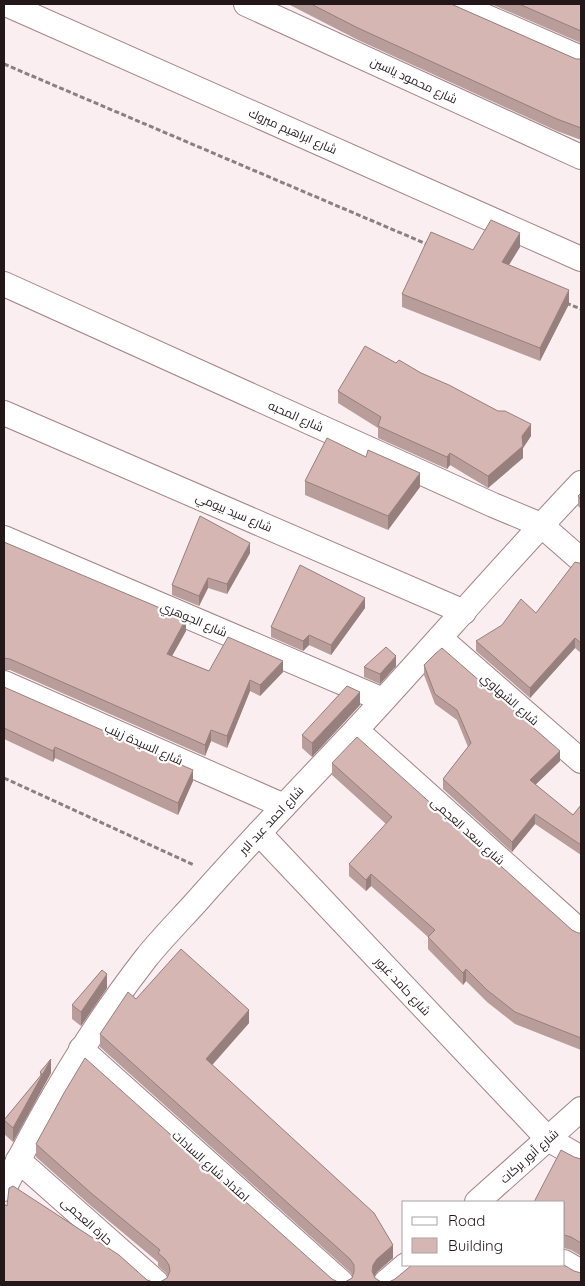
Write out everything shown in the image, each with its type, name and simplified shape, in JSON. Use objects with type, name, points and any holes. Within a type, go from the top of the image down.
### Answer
[{"type":"street","name":"شارع ابراهيم مبروك","points":[[6,4],[581,259]]},
{"type":"street","name":"شارع محمود ياسين","points":[[246,4],[581,157]]},
{"type":"street","points":[[457,4],[581,58]]},
{"type":"street","name":"شارع المحبه","points":[[4,284],[541,525],[581,560]]},
{"type":"street","name":"شارع سيد بيومي","points":[[4,413],[464,612]]},
{"type":"street","name":"شارع احمد عبد البر","points":[[4,1189],[18,1160],[81,1049],[147,957],[218,876],[356,730],[581,483]]},
{"type":"street","name":"شارع الجوهري","points":[[4,538],[383,700]]},
{"type":"street","name":"شارع الشهاوي","points":[[440,638],[581,761]]},
{"type":"street","name":"شارع السيدة زينب","points":[[4,683],[284,806]]},
{"type":"street","name":"شارع سعد العجمى","points":[[356,730],[581,932]]},
{"type":"street","name":"شارع حامد غبور","points":[[259,833],[548,1139],[581,1158]]},
{"type":"street","name":"امتداد شارع السادات","points":[[81,1049],[341,1282]]},
{"type":"street","name":"شارع أنور بركات","points":[[477,1201],[581,1109]]},
{"type":"street","name":"حارة العجمى","points":[[18,1160],[156,1282]]},
{"type":"street","points":[[565,1263],[581,1272]]},
{"type":"street","points":[[386,1282],[405,1266]]},
{"type":"path","points":[[4,64],[431,246]]},
{"type":"path","points":[[565,303],[581,309]]},
{"type":"path","points":[[4,778],[218,876]]},
{"type":"building","points":[[311,4],[451,4],[576,59],[581,59],[581,128],[557,119],[358,28]]},
{"type":"building","points":[[519,4],[581,4],[581,31]]},
{"type":"building","points":[[491,220],[520,233],[502,262],[569,290],[540,348],[402,294],[431,232],[473,250]]},
{"type":"building","points":[[365,346],[396,363],[399,360],[498,411],[505,411],[531,424],[522,436],[523,446],[488,476],[450,453],[447,457],[378,426],[381,417],[338,391]]},
{"type":"building","points":[[327,438],[366,457],[368,450],[420,473],[388,516],[305,481]]},
{"type":"building","points":[[200,516],[250,543],[227,584],[208,578],[199,596],[172,585]]},
{"type":"building","points":[[4,542],[186,619],[167,654],[209,671],[228,637],[283,661],[260,685],[250,680],[227,736],[211,730],[205,745],[4,658]]},
{"type":"building","points":[[575,562],[581,563],[581,643],[575,638],[530,688],[476,641],[502,625],[521,599],[536,613]]},
{"type":"building","points":[[300,565],[365,598],[331,645],[309,635],[303,641],[271,627]]},
{"type":"building","points":[[386,647],[396,656],[380,674],[364,667]]},
{"type":"building","points":[[442,648],[560,751],[530,780],[573,815],[581,805],[581,845],[535,814],[512,842],[443,779],[471,743],[457,710],[435,694],[424,665]]},
{"type":"building","points":[[347,686],[360,692],[312,743],[302,735]]},
{"type":"building","points":[[4,687],[193,770],[178,803],[55,747],[53,751],[4,728]]},
{"type":"building","points":[[357,737],[572,930],[581,933],[581,1038],[515,1012],[487,990],[466,969],[463,973],[428,937],[435,930],[371,874],[366,880],[349,864],[392,817],[332,763]]},
{"type":"building","points":[[181,949],[249,1010],[206,1059],[374,1213],[393,1245],[373,1265],[372,1271],[375,1278],[381,1282],[345,1282],[352,1278],[354,1272],[354,1265],[350,1259],[100,1034],[128,992],[136,999]]},
{"type":"building","points":[[102,970],[107,974],[81,1012],[72,1005]]},
{"type":"building","points":[[85,1058],[332,1279],[338,1282],[160,1282],[167,1278],[170,1271],[165,1259],[158,1253],[160,1250],[91,1193],[36,1144]]},
{"type":"building","points":[[51,1059],[13,1128],[4,1120],[42,1074],[40,1072]]},
{"type":"building","points":[[561,1150],[581,1159],[581,1243],[565,1235],[565,1201],[535,1201]]},
{"type":"building","points":[[13,1186],[119,1255],[147,1280],[153,1282],[4,1282],[4,1204],[7,1206],[9,1188]]},
{"type":"building","points":[[411,1266],[565,1266],[581,1273],[581,1282],[389,1282]]}]
